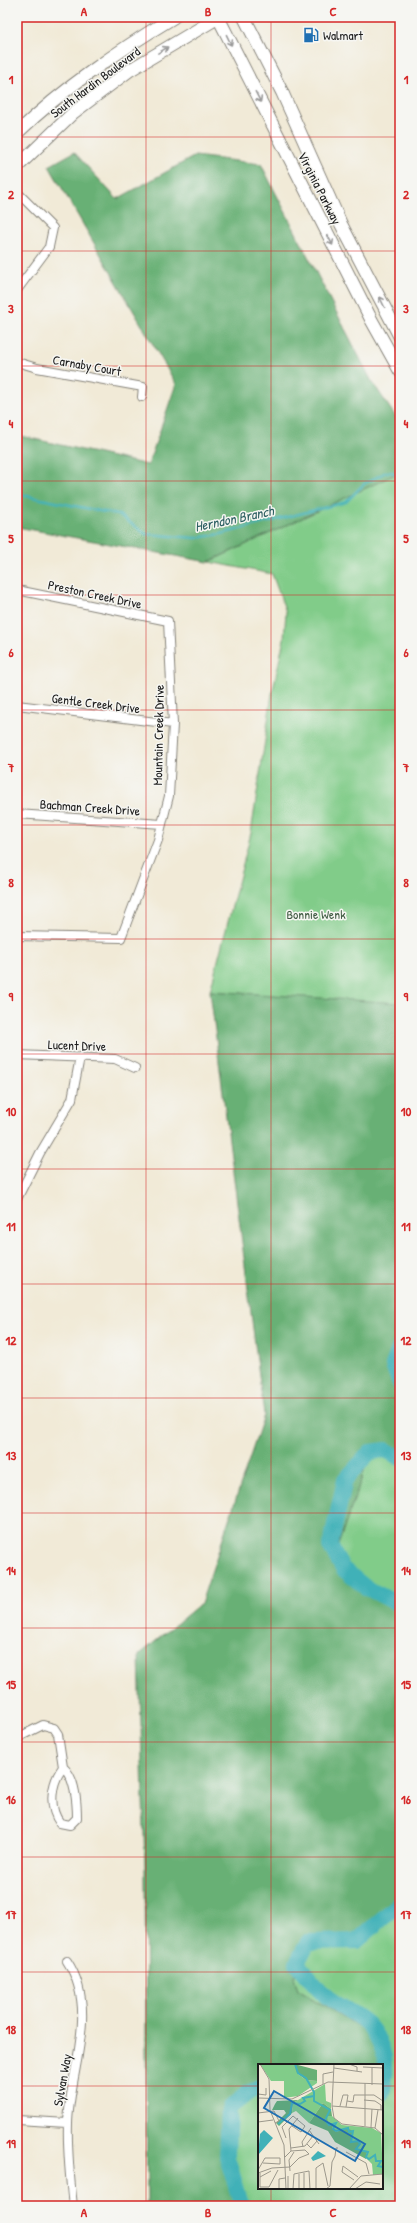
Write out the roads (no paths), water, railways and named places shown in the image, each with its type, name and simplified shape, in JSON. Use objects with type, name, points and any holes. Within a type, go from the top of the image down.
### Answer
[{"type":"main road","name":"South Hardin Boulevard","points":[[17,133],[41,110],[99,64],[174,17]]},
{"type":"main road","name":"South Hardin Boulevard","points":[[17,166],[73,113],[130,70],[218,17]]},
{"type":"main road","name":"Virginia Parkway","points":[[218,17],[355,289],[400,371]]},
{"type":"main road","name":"Virginia Parkway","points":[[244,17],[282,92],[341,224],[400,337]]},
{"type":"main road","points":[[355,289],[371,280]]},
{"type":"street","points":[[17,192],[53,228],[49,247],[17,290]]},
{"type":"street","name":"Carnaby Court","points":[[17,362],[37,368],[143,387],[142,397]]},
{"type":"street","name":"Preston Creek Drive","points":[[17,590],[168,621]]},
{"type":"street","name":"Mountain Creek Drive","points":[[17,936],[121,938],[158,840],[169,796],[173,724],[168,621]]},
{"type":"street","name":"Gentle Creek Drive","points":[[17,705],[173,724]]},
{"type":"street","name":"Bachman Creek Drive","points":[[17,814],[162,824]]},
{"type":"street","name":"Lucent Drive","points":[[17,1055],[115,1058],[135,1068]]},
{"type":"street","points":[[17,1199],[19,1189],[72,1099],[80,1057]]},
{"type":"street","points":[[17,1738],[43,1724],[50,1726],[58,1734],[63,1767],[70,1776],[77,1811],[77,1818],[70,1825],[60,1823],[56,1818],[52,1799],[54,1782],[63,1767]]},
{"type":"street","name":"Sylvan Way","points":[[67,1961],[76,1975],[82,2026],[68,2123],[68,2167],[73,2206]]},
{"type":"street","points":[[17,2120],[68,2123]]},
{"type":"waterway","name":"Herndon Branch","points":[[17,494],[119,515],[146,534],[196,538],[221,534],[346,502],[364,484],[386,472],[392,472],[400,478]]},
{"type":"waterway","points":[[400,1346],[393,1365],[400,1384]]},
{"type":"waterway","points":[[400,1458],[386,1450],[370,1452],[345,1480],[330,1546],[343,1569],[365,1587],[400,1605]]},
{"type":"waterway","points":[[383,2088],[385,2075],[384,2058],[379,2041],[374,2033],[365,2022],[326,1996],[297,1963],[308,1942],[357,1941],[400,1903]]},
{"type":"waterway","points":[[242,2206],[227,2157],[229,2108],[248,2093],[258,2088]]},
{"type":"place","name":"Walmart","points":[[311,35]]},
{"type":"park label","name":"Bonnie Wenk","points":[[316,914]]}]
